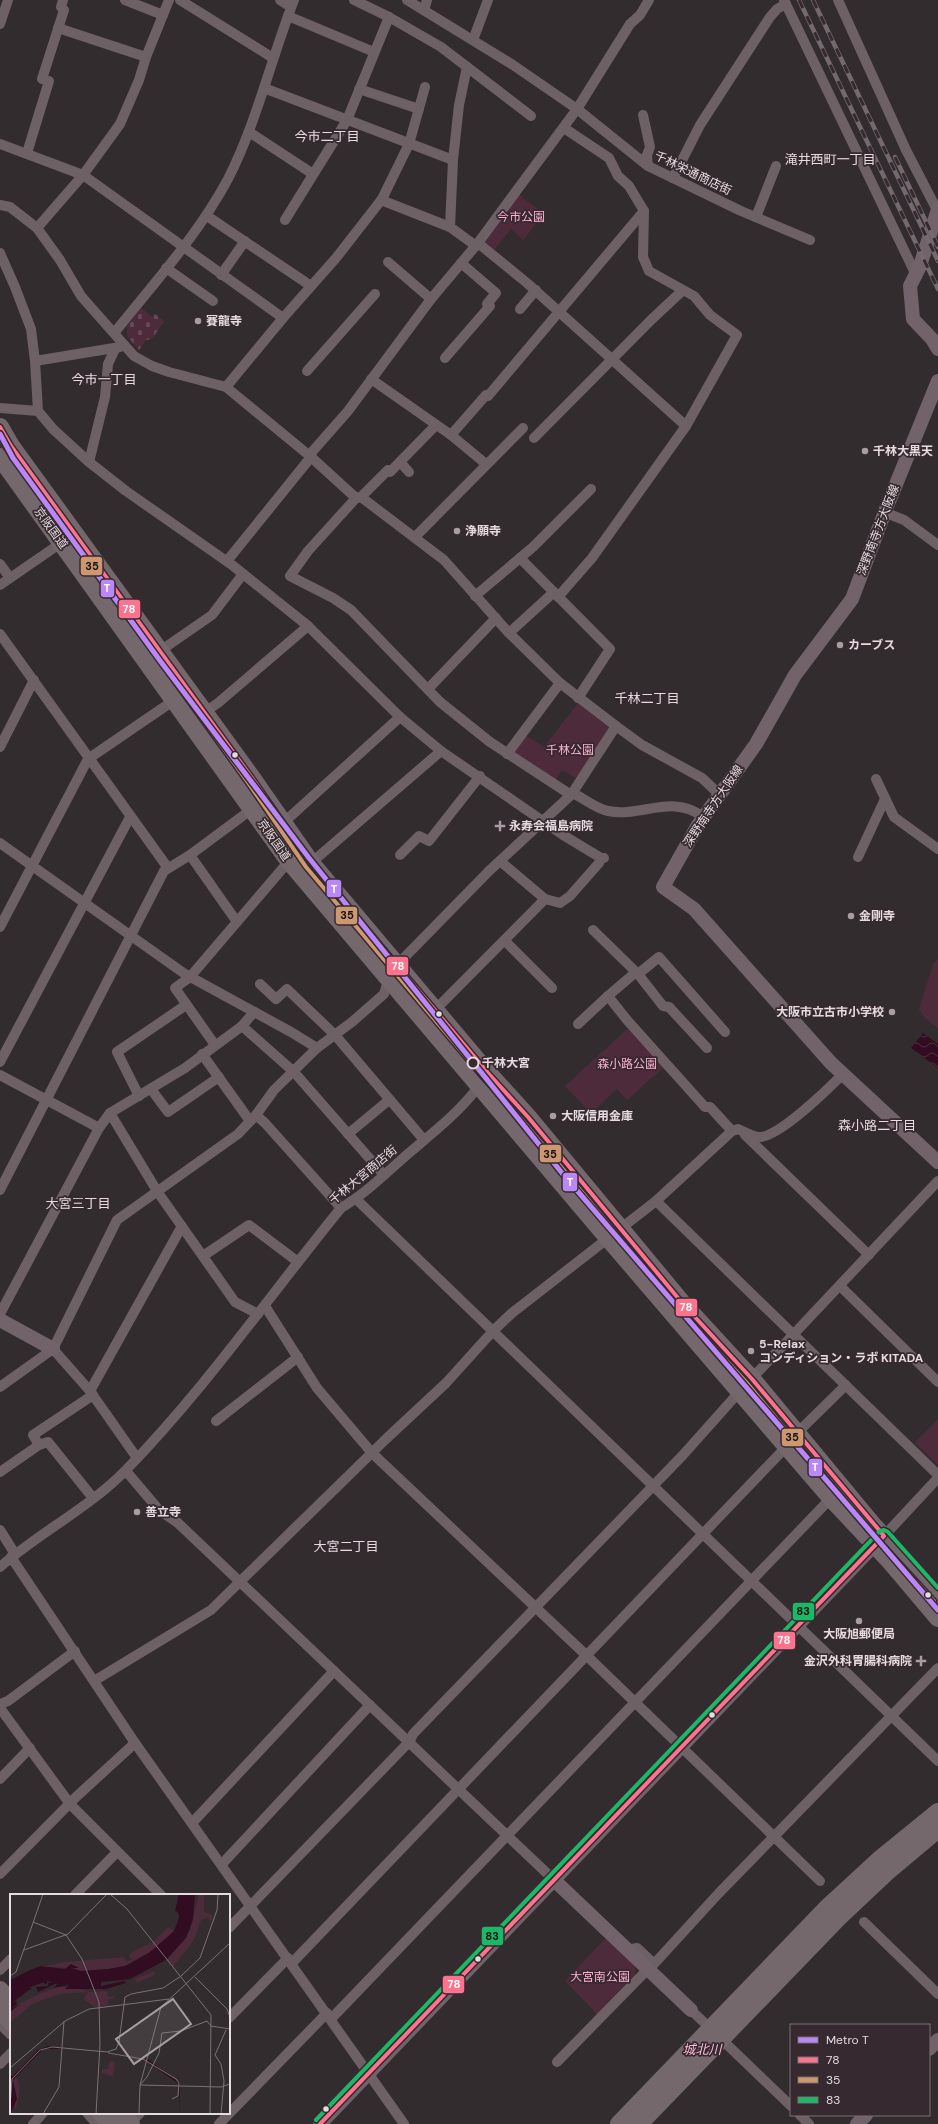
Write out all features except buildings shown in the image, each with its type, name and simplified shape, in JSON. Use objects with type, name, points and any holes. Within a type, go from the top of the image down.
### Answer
[{"type":"highway","name":"京阪国道","points":[[0,427],[11,446],[205,712],[310,863],[392,973],[435,1010],[484,1079]]},
{"type":"highway","name":"京阪国道","points":[[0,457],[173,701],[289,861],[392,973],[484,1079],[528,1117],[614,1234],[683,1304],[746,1385],[879,1540],[938,1618]]},
{"type":"highway","name":"京阪国道","points":[[792,1440],[831,1498],[879,1540],[938,1597]]},
{"type":"highway","points":[[619,2124],[828,1907],[885,1855],[938,1812]]},
{"type":"highway","points":[[639,2124],[838,1918],[889,1870],[938,1829]]},
{"type":"highway","points":[[0,1990],[10,2001]]},
{"type":"highway","points":[[0,2010],[10,2021]]},
{"type":"highway","points":[[101,2114],[111,2124]]},
{"type":"main road","points":[[938,210],[916,275],[910,286],[913,319],[932,339],[938,349]]},
{"type":"main road","name":"深野南寺方大阪線","points":[[938,381],[884,512],[852,599],[795,675],[756,744],[703,818],[669,890],[690,905],[713,928],[819,1050],[938,1162]]},
{"type":"main road","points":[[0,1320],[53,1349]]},
{"type":"main road","points":[[320,2124],[879,1540]]},
{"type":"main road","points":[[554,1880],[691,2010]]},
{"type":"main road","points":[[930,2048],[938,2040]]},
{"type":"main road","points":[[857,2124],[865,2116]]},
{"type":"street","points":[[0,24],[8,0]]},
{"type":"street","points":[[26,153],[64,10],[61,7],[63,0]]},
{"type":"street","points":[[125,0],[163,14]]},
{"type":"street","points":[[37,228],[83,175],[120,124],[139,80],[146,57],[169,0]]},
{"type":"street","points":[[180,0],[274,58]]},
{"type":"street","points":[[280,0],[291,8],[374,52]]},
{"type":"street","points":[[354,0],[389,17],[441,47],[532,116]]},
{"type":"street","name":"千林栄通商店街","points":[[407,0],[425,5],[470,38],[578,109],[648,166],[756,217],[810,240]]},
{"type":"street","points":[[470,38],[488,0]]},
{"type":"street","points":[[227,561],[311,457],[312,452],[348,411],[431,299],[477,244],[578,109],[630,24],[640,15],[649,0]]},
{"type":"street","points":[[838,0],[906,150],[938,210]]},
{"type":"street","points":[[673,178],[700,125],[766,23],[777,9],[785,2],[916,275]]},
{"type":"street","points":[[115,332],[207,216],[228,178],[249,132],[291,8]]},
{"type":"street","points":[[285,220],[347,120],[389,17]]},
{"type":"street","points":[[58,28],[146,57]]},
{"type":"street","points":[[450,228],[453,160],[459,105],[467,67]]},
{"type":"street","points":[[226,387],[283,318],[336,258],[381,200],[409,144],[425,87]]},
{"type":"street","points":[[264,88],[453,160]]},
{"type":"street","points":[[359,89],[419,109]]},
{"type":"street","points":[[643,115],[650,147],[647,155],[648,166]]},
{"type":"street","points":[[509,633],[556,594],[592,558],[686,426],[737,335],[710,315],[694,296],[682,291],[649,271],[642,257],[644,211],[629,186],[618,176],[609,158],[564,128]]},
{"type":"street","points":[[249,132],[313,174]]},
{"type":"street","points":[[0,144],[83,175],[283,318]]},
{"type":"street","points":[[756,217],[776,166]]},
{"type":"street","points":[[381,200],[450,228],[477,244],[536,290],[686,426]]},
{"type":"street","points":[[0,205],[10,207],[37,228],[60,260],[81,296],[99,318],[115,332],[134,356],[152,366],[226,387],[358,497],[415,537],[444,560],[509,633],[560,683],[578,698],[642,745],[702,778],[720,795]]},
{"type":"street","points":[[451,435],[560,312],[644,211]]},
{"type":"street","points":[[207,216],[311,286]]},
{"type":"street","points":[[221,275],[245,241]]},
{"type":"street","points":[[0,253],[15,287],[30,329],[35,361],[38,411]]},
{"type":"street","points":[[388,262],[431,299]]},
{"type":"street","points":[[445,358],[490,306],[487,304],[496,293],[461,264]]},
{"type":"street","points":[[166,268],[213,301]]},
{"type":"street","points":[[520,309],[536,290]]},
{"type":"street","points":[[534,438],[682,291]]},
{"type":"street","points":[[307,371],[375,294]]},
{"type":"street","points":[[35,361],[115,349],[125,345]]},
{"type":"street","points":[[89,462],[105,396],[108,364],[115,349]]},
{"type":"street","points":[[371,379],[436,426],[451,435],[486,464]]},
{"type":"street","points":[[0,408],[38,411],[89,462],[126,491],[227,561],[308,626],[400,717],[441,750],[563,835],[602,858],[565,900],[560,903],[545,899],[500,861]]},
{"type":"street","points":[[436,426],[390,472],[388,470],[358,497],[308,550],[290,576],[333,598],[351,610],[440,702],[507,754],[572,794],[607,811],[628,812],[666,805],[688,810],[703,818]]},
{"type":"street","points":[[415,537],[523,428]]},
{"type":"street","points":[[400,462],[409,472]]},
{"type":"street","points":[[475,596],[520,558],[591,489]]},
{"type":"street","points":[[884,512],[904,520],[938,545]]},
{"type":"street","points":[[0,585],[61,543]]},
{"type":"street","points":[[520,558],[610,649],[578,698]]},
{"type":"street","points":[[0,564],[10,578]]},
{"type":"street","points":[[160,651],[212,615],[243,574]]},
{"type":"street","points":[[428,689],[496,618]]},
{"type":"street","points":[[0,926],[88,759],[173,701],[205,712],[308,626]]},
{"type":"street","points":[[0,634],[34,680],[88,759],[168,868]]},
{"type":"street","points":[[0,747],[34,680]]},
{"type":"street","points":[[507,754],[560,683]]},
{"type":"street","points":[[282,824],[400,717]]},
{"type":"street","points":[[0,1387],[53,1349],[117,1220],[238,1134],[253,1118],[274,1090],[317,1048],[384,994],[392,973],[500,861],[545,821],[572,794],[616,726]]},
{"type":"street","points":[[310,863],[441,750]]},
{"type":"street","points":[[400,855],[419,836],[429,841],[480,776]]},
{"type":"street","points":[[876,779],[894,817],[938,849]]},
{"type":"street","points":[[858,857],[885,799]]},
{"type":"street","points":[[0,1190],[164,871],[190,856],[252,809]]},
{"type":"street","points":[[0,1062],[130,817]]},
{"type":"street","points":[[0,843],[130,937],[190,977],[317,1048]]},
{"type":"street","points":[[190,856],[237,922]]},
{"type":"street","points":[[215,1045],[175,988],[190,977],[289,861]]},
{"type":"street","points":[[435,1010],[545,899]]},
{"type":"street","points":[[593,930],[637,973],[664,1006],[670,1007],[707,1048]]},
{"type":"street","points":[[505,941],[552,988]]},
{"type":"street","points":[[578,1024],[608,996],[659,957],[725,1032]]},
{"type":"street","points":[[260,984],[276,999],[287,989],[335,1035],[424,1140]]},
{"type":"street","points":[[608,996],[627,1020],[704,1107],[710,1107],[868,1255]]},
{"type":"street","points":[[139,1096],[117,1052],[186,1005]]},
{"type":"street","points":[[0,1314],[99,1128],[110,1113],[185,1068],[242,1026],[254,1012]]},
{"type":"street","points":[[242,1026],[294,1072],[384,1175]]},
{"type":"street","points":[[202,1054],[253,1118],[265,1123],[341,1208]]},
{"type":"street","points":[[736,1131],[758,1137],[765,1136],[802,1113],[843,1074]]},
{"type":"street","points":[[0,1075],[99,1128]]},
{"type":"street","points":[[151,1089],[168,1112],[219,1077]]},
{"type":"street","name":"千林大宮商店街","points":[[0,1567],[13,1556],[71,1516],[126,1471],[192,1398],[341,1208],[356,1200],[424,1140],[472,1096],[484,1079]]},
{"type":"street","points":[[348,1134],[389,1100]]},
{"type":"street","points":[[110,1113],[157,1191],[235,1302],[258,1314]]},
{"type":"street","points":[[94,1681],[211,1610],[446,1383],[493,1331],[535,1294],[656,1201],[736,1131]]},
{"type":"street","points":[[230,1927],[410,1741],[413,1734],[683,1455],[746,1385],[938,1181]]},
{"type":"street","points":[[356,1200],[752,1582],[798,1624],[938,1761]]},
{"type":"street","points":[[656,1201],[938,1475]]},
{"type":"street","points":[[204,1256],[249,1225],[298,1262]]},
{"type":"street","points":[[39,1445],[33,1435],[92,1393],[182,1226]]},
{"type":"street","points":[[840,1286],[938,1382]]},
{"type":"street","points":[[265,1306],[318,1388],[372,1453],[636,1702],[820,1881]]},
{"type":"street","points":[[53,1349],[92,1393],[137,1458]]},
{"type":"street","points":[[216,1421],[298,1357]]},
{"type":"street","points":[[230,2017],[290,1961],[459,1789],[846,1385]]},
{"type":"street","points":[[0,1472],[39,1445],[48,1442],[93,1498]]},
{"type":"street","points":[[126,1471],[159,1510],[178,1523],[240,1583],[410,1741],[554,1880]]},
{"type":"street","points":[[879,1540],[938,1478]]},
{"type":"street","points":[[230,2113],[509,1836],[831,1498]]},
{"type":"street","points":[[0,1530],[13,1556],[135,1743],[193,1822],[404,2124]]},
{"type":"street","points":[[0,1704],[8,1701],[75,1651]]},
{"type":"street","points":[[627,1950],[637,1948],[654,1964],[714,1899],[938,1668]]},
{"type":"street","points":[[193,1822],[334,1671]]},
{"type":"street","points":[[222,1864],[370,1705]]},
{"type":"street","points":[[0,1708],[70,1804],[160,1894]]},
{"type":"street","points":[[0,1874],[70,1804],[135,1743]]},
{"type":"street","points":[[0,1779],[30,1748]]},
{"type":"street","points":[[75,1894],[118,1852]]},
{"type":"street","points":[[864,1922],[938,1994]]},
{"type":"street","points":[[0,1970],[10,1960]]},
{"type":"street","points":[[557,2062],[648,1969]]},
{"type":"street","points":[[0,1981],[10,1991]]},
{"type":"street","points":[[691,2010],[790,2105]]},
{"type":"street","points":[[0,2024],[10,2034]]},
{"type":"street","points":[[0,2064],[10,2054]]},
{"type":"street","points":[[32,2124],[42,2114]]},
{"type":"street","points":[[88,2114],[97,2124]]},
{"type":"street","points":[[219,2124],[229,2114]]},
{"type":"street","points":[[801,2116],[809,2124]]},
{"type":"green space","name":"今市公園","points":[[518,194],[544,214],[523,240],[511,229],[494,250],[486,243],[485,238]]},
{"type":"green space","points":[[141,308],[152,317],[155,314],[164,321],[152,339],[146,340],[139,350],[127,336],[127,326]]},
{"type":"green space","name":"千林公園","points":[[578,703],[610,726],[577,779],[562,770],[555,781],[512,753],[525,735],[544,747]]},
{"type":"green space","points":[[938,959],[938,1028],[925,1018],[919,1009],[933,964]]},
{"type":"green space","name":"森小路公園","points":[[626,1030],[632,1030],[664,1067],[627,1100],[617,1089],[591,1113],[565,1086]]},
{"type":"green space","points":[[938,1419],[938,1465],[915,1443]]},
{"type":"green space","name":"大宮南公園","points":[[607,1937],[635,1964],[635,1974],[597,2014],[565,1981]]},
{"type":"water","points":[[923,1033],[938,1044],[938,1068],[911,1048]]},
{"type":"railway","points":[[799,0],[938,289]]},
{"type":"railway","points":[[813,0],[938,261]]},
{"type":"railway","points":[[895,157],[938,247]]},
{"type":"metro line","name":"T","points":[[0,434],[13,458],[161,662],[309,858],[562,1173],[938,1610]]},
{"type":"transit line","name":"78","points":[[0,427],[11,446],[252,778],[311,863],[488,1073],[528,1117],[683,1304],[752,1379],[884,1536],[320,2124]]},
{"type":"transit line","name":"35","points":[[0,439],[247,781],[306,867],[483,1077],[523,1121],[678,1308],[747,1383],[867,1528],[934,1601]]},
{"type":"transit line","name":"83","points":[[316,2120],[880,1531],[884,1530],[888,1532],[938,1588]]},
{"type":"place","name":"賽龍寺","points":[[198,321]]},
{"type":"place","name":"千林大黒天","points":[[865,451]]},
{"type":"place","name":"浄願寺","points":[[457,531]]},
{"type":"place","name":"カーブス","points":[[840,645]]},
{"type":"place","name":"永寿会福島病院","points":[[500,826]]},
{"type":"place","name":"金剛寺","points":[[851,916]]},
{"type":"place","name":"大阪市立古市小学校","points":[[892,1012]]},
{"type":"place","name":"千林大宮","points":[[473,1063]]},
{"type":"place","name":"大阪信用金庫","points":[[553,1116]]},
{"type":"place","name":"5-Relax コンディション・ラボ KITADA","points":[[751,1351]]},
{"type":"place","name":"善立寺","points":[[137,1512]]},
{"type":"place","name":"大阪旭郵便局","points":[[859,1621]]},
{"type":"place","name":"金沢外科胃腸科病院","points":[[921,1661]]},
{"type":"district","name":"今市二丁目","points":[[327,136]]},
{"type":"district","name":"滝井西町一丁目","points":[[830,159]]},
{"type":"district","name":"今市一丁目","points":[[104,379]]},
{"type":"district","name":"千林二丁目","points":[[647,698]]},
{"type":"district","name":"森小路二丁目","points":[[877,1125]]},
{"type":"district","name":"大宮三丁目","points":[[78,1203]]},
{"type":"district","name":"大宮二丁目","points":[[346,1546]]},
{"type":"water label","name":"城北川","points":[[702,2049]]}]
